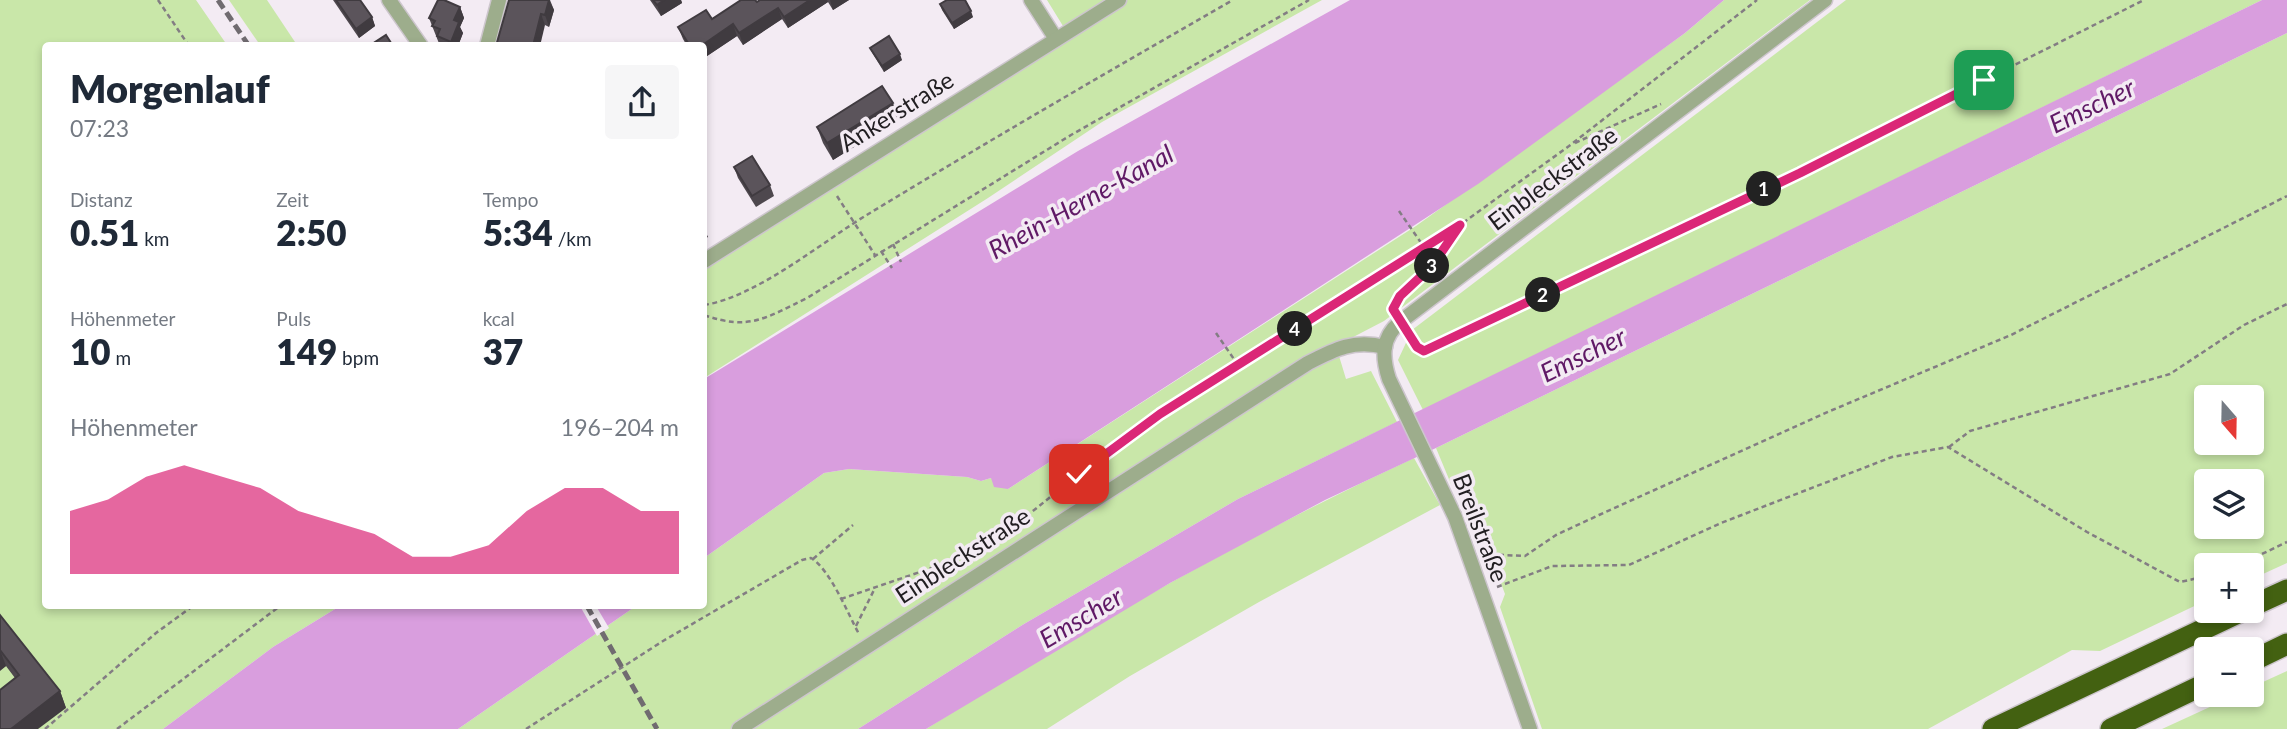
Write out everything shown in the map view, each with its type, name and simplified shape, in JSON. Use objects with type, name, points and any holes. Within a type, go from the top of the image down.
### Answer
[{"type":"highway","points":[[2264,601],[2287,590]]},
{"type":"highway","points":[[1993,729],[2217,623]]},
{"type":"highway","points":[[2264,655],[2287,644]]},
{"type":"highway","points":[[2111,729],[2194,689]]},
{"type":"street","points":[[389,0],[418,42]]},
{"type":"street","points":[[488,42],[499,0]]},
{"type":"street","points":[[1031,0],[1056,39]]},
{"type":"street","name":"Ankerstraße","points":[[707,259],[1119,0]]},
{"type":"street","name":"Einbleckstraße","points":[[739,729],[1308,363],[1358,343],[1367,342],[1385,347],[1389,332],[1400,323],[1825,0]]},
{"type":"street","name":"Breilstraße","points":[[1385,347],[1385,366],[1436,476],[1468,554],[1530,729]]},
{"type":"path","points":[[158,0],[186,42]]},
{"type":"path","points":[[707,305],[717,303],[761,282],[855,222],[1080,87],[1233,0]]},
{"type":"path","points":[[707,316],[737,323],[769,316],[807,298],[1071,135],[1309,0]]},
{"type":"path","points":[[841,599],[952,561],[1018,523],[1160,414],[1460,225],[1569,146],[1757,0]]},
{"type":"path","points":[[1460,225],[1432,266],[1395,302],[1393,309],[1400,323],[1417,347],[1424,351],[1800,173],[2144,0]]},
{"type":"path","points":[[1569,146],[1673,98],[1685,107]]},
{"type":"path","points":[[828,182],[875,255]]},
{"type":"path","points":[[1468,554],[1525,556],[1556,536],[1599,515],[1830,411],[2011,335],[2287,197]]},
{"type":"path","points":[[1399,211],[1424,247]]},
{"type":"path","points":[[893,244],[901,262]]},
{"type":"path","points":[[881,251],[892,268]]},
{"type":"path","points":[[1481,594],[1552,566],[1629,565],[1721,523],[1892,457],[1948,447],[1970,431],[2170,374],[2244,325],[2287,303]]},
{"type":"path","points":[[1216,333],[1238,365]]},
{"type":"path","points":[[1948,447],[2087,532],[2180,582],[2194,579]]},
{"type":"path","points":[[526,729],[757,584],[794,563],[813,559],[853,525]]},
{"type":"path","points":[[2264,553],[2287,542]]},
{"type":"path","points":[[813,559],[841,599],[865,646]]},
{"type":"path","points":[[856,627],[876,588]]},
{"type":"path","points":[[45,729],[156,633],[189,609]]},
{"type":"path","points":[[117,729],[276,609]]},
{"type":"green space","points":[[0,0],[196,0],[225,42],[42,42],[42,609],[335,609],[273,647],[163,729],[0,729]]},
{"type":"green space","points":[[229,0],[267,0],[295,42],[258,42]]},
{"type":"green space","points":[[1047,0],[1322,0],[1102,122],[988,198],[707,376],[707,264],[1059,45],[1063,26]]},
{"type":"green space","points":[[1724,0],[1810,0],[1384,321],[1336,346],[1346,379],[1371,371],[1397,422],[1238,499],[1024,624],[858,729],[458,729],[632,609],[707,609],[707,556],[824,473],[849,469],[967,477],[981,481],[991,478],[1008,489],[1416,226],[1685,33]]},
{"type":"green space","points":[[1846,0],[2262,0],[1423,410],[1398,360],[1412,330]]},
{"type":"green space","points":[[2287,33],[2287,563],[2264,574],[2264,553],[2194,553],[2194,606],[2100,651],[2072,650],[1928,729],[1542,729],[1500,607],[1505,594],[1481,530],[1451,484],[1436,448]]},
{"type":"green space","points":[[1414,458],[1440,505],[1259,602],[1130,676],[1047,729],[926,729],[1045,655],[1166,585],[1289,519]]},
{"type":"green space","points":[[2287,671],[2287,729],[2162,729],[2210,707],[2264,707],[2264,682]]},
{"type":"water","name":"Rhein-Herne-Kanal","points":[[1350,0],[1724,0],[1685,33],[1478,184],[1008,489],[994,487],[991,478],[981,481],[967,477],[849,469],[824,473],[707,556],[707,377],[1078,151]]},
{"type":"water","name":"Emscher","points":[[2262,0],[2287,0],[2287,33],[1325,500],[1170,583],[926,729],[858,729],[1024,624],[1238,499]]},
{"type":"water","points":[[335,609],[632,609],[458,729],[163,729],[273,647]]},
{"type":"pier","points":[[582,609],[598,609],[609,628],[597,636]]},
{"type":"building","points":[[336,0],[360,0],[372,17],[356,29]]},
{"type":"building","points":[[438,0],[460,7],[454,20],[459,22],[451,42],[437,36],[440,29],[432,26],[435,21],[429,18]]},
{"type":"building","points":[[509,0],[549,0],[545,15],[541,14],[534,42],[497,42]]},
{"type":"building","points":[[741,0],[810,0],[784,17],[778,8],[739,33],[733,24],[707,42],[687,42],[678,27],[706,10],[712,19]]},
{"type":"building","points":[[947,0],[965,0],[971,11],[952,23],[940,4]]},
{"type":"building","points":[[386,35],[390,42],[375,42]]},
{"type":"building","points":[[889,36],[900,54],[882,66],[870,48]]},
{"type":"building","points":[[882,86],[893,103],[827,143],[817,127]]},
{"type":"building","points":[[752,156],[770,185],[752,196],[734,167]]},
{"type":"building","points":[[0,615],[60,691],[11,729],[0,729],[0,690],[19,675],[0,650]]},
{"type":"railway","points":[[218,0],[246,42]]},
{"type":"railway","points":[[589,609],[657,729]]},
{"type":"route","points":[[1079,474],[1160,414],[1460,225],[1432,266],[1400,296],[1393,309],[1417,347],[1424,351],[1800,173],[1984,80]]}]
